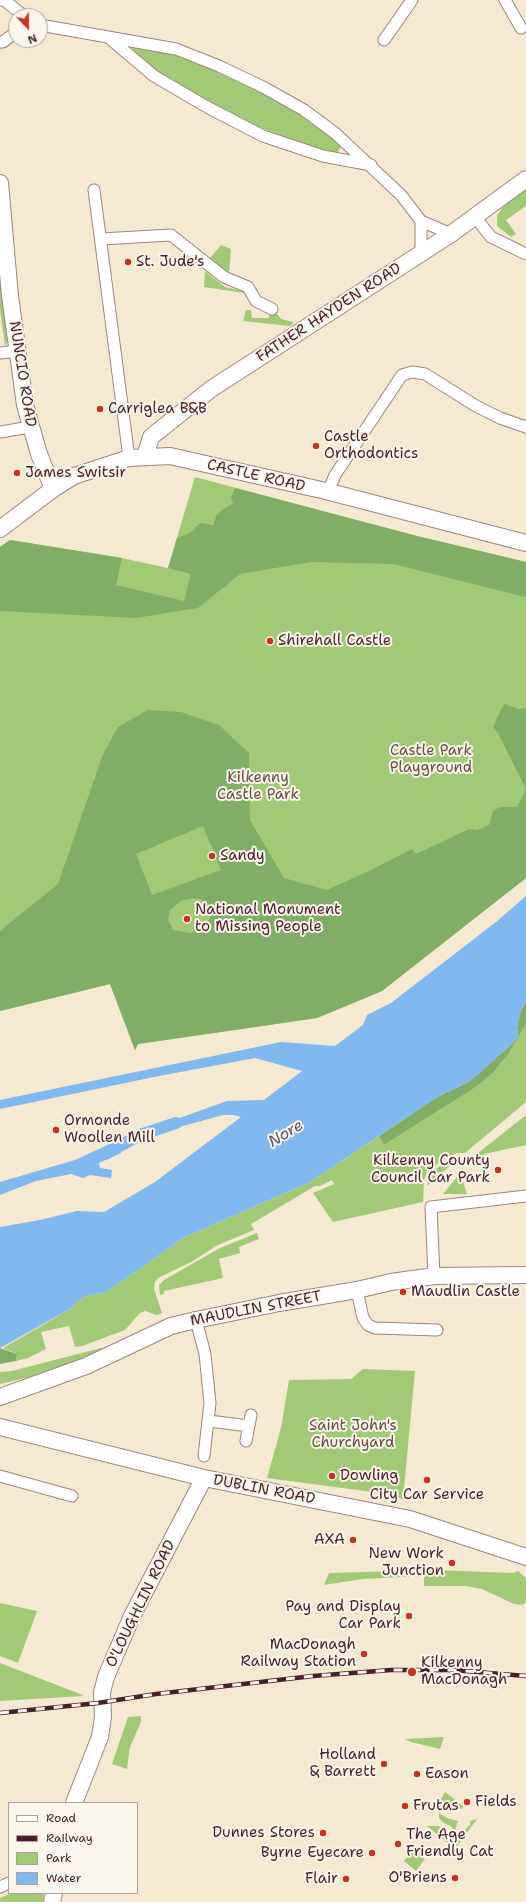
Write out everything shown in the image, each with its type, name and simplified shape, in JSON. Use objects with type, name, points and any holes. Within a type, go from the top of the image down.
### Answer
[{"type":"street","points":[[0,0],[4,0],[14,8]]},
{"type":"street","points":[[384,40],[412,0]]},
{"type":"street","points":[[506,0],[521,28]]},
{"type":"street","points":[[48,26],[176,49],[263,86],[304,110],[335,132],[372,165],[401,194],[421,221],[451,234]]},
{"type":"street","points":[[107,36],[154,76],[207,107],[263,136],[323,156],[372,165]]},
{"type":"street","name":"FATHER HAYDEN ROAD","points":[[145,456],[151,437],[211,389],[451,234],[526,179]]},
{"type":"street","name":"NUNCIO ROAD","points":[[0,184],[4,254],[17,350],[30,426],[53,489]]},
{"type":"street","points":[[94,190],[129,458]]},
{"type":"street","points":[[475,217],[492,238],[526,254]]},
{"type":"street","points":[[421,221],[421,253]]},
{"type":"street","points":[[100,239],[171,235],[224,277],[248,287],[256,301],[272,309]]},
{"type":"street","points":[[0,353],[17,350]]},
{"type":"street","points":[[328,492],[335,475],[402,375],[412,372],[426,374],[476,406],[500,418],[526,426]]},
{"type":"street","points":[[0,432],[30,426]]},
{"type":"street","name":"CASTLE ROAD","points":[[0,528],[53,489],[74,476],[129,458],[145,456],[170,456],[328,492],[526,543]]},
{"type":"street","points":[[434,1276],[431,1207],[526,1196]]},
{"type":"street","name":"MAUDLIN STREET","points":[[0,1397],[79,1368],[171,1326],[196,1320],[274,1304],[357,1290],[391,1282],[434,1276],[526,1275]]},
{"type":"street","points":[[357,1290],[363,1318],[368,1325],[375,1328],[437,1330]]},
{"type":"street","points":[[196,1320],[205,1354],[210,1403],[204,1456]]},
{"type":"street","points":[[209,1421],[250,1421],[246,1441]]},
{"type":"street","name":"DUBLIN ROAD","points":[[0,1427],[204,1478],[410,1519],[526,1558]]},
{"type":"street","points":[[0,1476],[15,1478],[72,1496]]},
{"type":"street","name":"O'LOUGHLIN ROAD","points":[[74,1802],[100,1737],[103,1717],[102,1692],[106,1677],[132,1616],[204,1478]]},
{"type":"green space","points":[[135,43],[174,51],[293,106],[343,144],[336,155],[259,127],[211,103],[157,71],[132,49]]},
{"type":"green space","points":[[526,186],[526,206],[506,220],[516,234],[511,237],[497,226],[497,216],[502,208]]},
{"type":"green space","points":[[221,245],[231,249],[229,274],[210,258]]},
{"type":"green space","points":[[205,271],[225,287],[243,291],[244,293],[204,287]]},
{"type":"green space","points":[[0,273],[8,341],[5,346],[0,309]]},
{"type":"green space","points":[[246,310],[251,310],[252,318],[269,318],[269,310],[276,312],[281,319],[293,322],[293,324],[290,326],[243,321]]},
{"type":"green space","name":"Kilkenny Castle Park","points":[[195,477],[417,536],[526,562],[526,878],[382,991],[317,1018],[138,1044],[135,1050],[110,984],[0,1011],[0,547],[10,540],[122,558],[168,568]]},
{"type":"green space","points":[[235,488],[417,536],[526,562],[526,597],[394,564],[311,562],[240,574],[198,608],[136,618],[0,611],[0,547],[10,540],[122,558],[116,585],[184,601],[191,574],[168,568],[177,538],[190,533],[200,523],[213,525],[217,514],[233,504],[231,497]]},
{"type":"green space","points":[[504,704],[519,709],[526,708],[526,789],[498,733],[493,727]]},
{"type":"green space","points":[[148,710],[181,712],[219,725],[249,753],[250,820],[284,878],[327,890],[412,849],[416,854],[469,829],[477,830],[489,825],[493,811],[500,807],[517,807],[526,789],[526,878],[382,991],[317,1018],[138,1044],[135,1050],[110,984],[0,1011],[0,931],[58,884],[103,754],[118,727]],"holes":[[[203,826],[221,870],[152,895],[136,854]],[[193,898],[200,899],[204,903],[209,910],[210,919],[203,927],[191,933],[173,930],[168,919],[170,910],[181,901]]]},
{"type":"green space","points":[[526,1002],[526,1024],[507,1056],[492,1074],[473,1089],[384,1145],[379,1136],[437,1097],[470,1081],[513,1043],[518,1036],[517,1027],[521,1010]]},
{"type":"green space","points":[[526,1024],[526,1102],[465,1153],[457,1153],[448,1157],[427,1171],[424,1181],[423,1202],[333,1222],[313,1193],[334,1184],[332,1180],[320,1186],[315,1186],[251,1224],[254,1230],[218,1245],[191,1262],[158,1278],[155,1282],[154,1289],[162,1313],[157,1315],[145,1311],[140,1313],[125,1330],[82,1346],[75,1347],[69,1326],[41,1332],[46,1349],[28,1358],[16,1361],[17,1354],[3,1348],[72,1308],[77,1301],[89,1295],[106,1292],[185,1237],[310,1182],[379,1136],[384,1145],[473,1089],[492,1074],[507,1056]]},
{"type":"green space","points":[[526,1115],[526,1145],[484,1154],[486,1163],[476,1163],[474,1161],[473,1157]]},
{"type":"green space","points":[[462,1155],[427,1186],[429,1174],[451,1158]]},
{"type":"green space","points":[[461,1175],[467,1194],[443,1194],[458,1176]]},
{"type":"green space","points":[[257,1233],[259,1239],[239,1247],[240,1253],[219,1259],[223,1278],[164,1291],[164,1294],[160,1295],[159,1285],[164,1280],[220,1248]]},
{"type":"green space","points":[[0,1348],[17,1354],[16,1361],[0,1364]]},
{"type":"green space","points":[[101,1348],[103,1349],[64,1369],[0,1384],[0,1372],[12,1371]]},
{"type":"green space","name":"Saint John's Churchyard","points":[[363,1369],[415,1371],[403,1499],[365,1491],[267,1478],[281,1428],[289,1380],[351,1379]]},
{"type":"green space","points":[[434,1570],[513,1573],[518,1571],[526,1578],[526,1602],[522,1605],[514,1604],[482,1589],[465,1586],[424,1586],[424,1576],[363,1579],[324,1585],[329,1573]]},
{"type":"green space","points":[[0,1603],[37,1611],[18,1663],[0,1656]]},
{"type":"green space","points":[[0,1663],[80,1694],[83,1696],[0,1701]]},
{"type":"green space","points":[[141,1716],[141,1722],[130,1747],[127,1769],[112,1764],[128,1717]]},
{"type":"green space","points":[[444,1737],[440,1749],[411,1742],[405,1739]]},
{"type":"green space","points":[[445,1792],[463,1806],[463,1808],[453,1812],[450,1810],[448,1805],[444,1804],[441,1799]]},
{"type":"green space","points":[[439,1813],[447,1818],[458,1821],[455,1830],[459,1835],[470,1825],[470,1821],[477,1819],[455,1849],[427,1826],[439,1826],[444,1829],[445,1833],[451,1834],[453,1831],[452,1827],[444,1823],[439,1818]]},
{"type":"green space","points":[[413,1850],[425,1859],[416,1871],[404,1861]]},
{"type":"green space","points":[[10,1894],[44,1894],[43,1902],[0,1902],[0,1898]]},
{"type":"water","name":"Nore","points":[[526,896],[526,1002],[521,1010],[517,1027],[518,1036],[513,1043],[470,1081],[437,1097],[310,1182],[185,1237],[106,1292],[89,1295],[77,1301],[72,1308],[0,1348],[0,1227],[40,1220],[77,1211],[104,1212],[155,1182],[241,1117],[234,1115],[223,1115],[161,1132],[160,1125],[227,1101],[264,1100],[302,1071],[255,1058],[0,1109],[0,1100],[281,1042],[335,1046],[363,1025],[367,1015],[391,1003],[496,922]]},
{"type":"water","points":[[114,1142],[119,1146],[121,1153],[99,1163],[100,1168],[112,1170],[111,1178],[90,1175],[83,1178],[71,1174],[36,1181],[0,1195],[0,1182],[75,1160]]},
{"type":"waterway","points":[[105,1154],[140,1135],[176,1123]]},
{"type":"railway","points":[[0,1713],[98,1703],[156,1694],[313,1676],[391,1670],[453,1670],[526,1676]]},
{"type":"place","name":"St. Jude's","points":[[128,262]]},
{"type":"place","name":"Carriglea B&B","points":[[100,409]]},
{"type":"place","name":"Castle Orthodontics","points":[[316,446]]},
{"type":"place","name":"James Switsir","points":[[17,473]]},
{"type":"place","name":"Shirehall Castle","points":[[270,641]]},
{"type":"place","name":"Sandy","points":[[212,856]]},
{"type":"place","name":"National Monument to Missing People","points":[[187,919]]},
{"type":"place","name":"Ormonde Woollen Mill","points":[[56,1130]]},
{"type":"place","name":"Kilkenny County Council Car Park","points":[[498,1170]]},
{"type":"place","name":"Maudlin Castle","points":[[403,1292]]},
{"type":"place","name":"Dowling","points":[[332,1476]]},
{"type":"place","name":"City Car Service","points":[[427,1480]]},
{"type":"place","name":"AXA","points":[[353,1540]]},
{"type":"place","name":"New Work Junction","points":[[452,1563]]},
{"type":"place","name":"Pay and Display Car Park","points":[[409,1616]]},
{"type":"place","name":"MacDonagh Railway Station","points":[[364,1654]]},
{"type":"place","name":"Kilkenny MacDonagh","points":[[412,1672]]},
{"type":"place","name":"Holland & Barrett","points":[[384,1764]]},
{"type":"place","name":"Eason","points":[[417,1774]]},
{"type":"place","name":"Fields","points":[[467,1802]]},
{"type":"place","name":"Frutas","points":[[405,1806]]},
{"type":"place","name":"Dunnes Stores","points":[[323,1833]]},
{"type":"place","name":"The Age Friendly Cat","points":[[398,1844]]},
{"type":"place","name":"Byrne Eyecare","points":[[372,1853]]},
{"type":"place","name":"O'Briens","points":[[455,1878]]},
{"type":"place","name":"Flair","points":[[346,1879]]},
{"type":"park label","name":"Castle Park Playground","points":[[431,760]]}]
